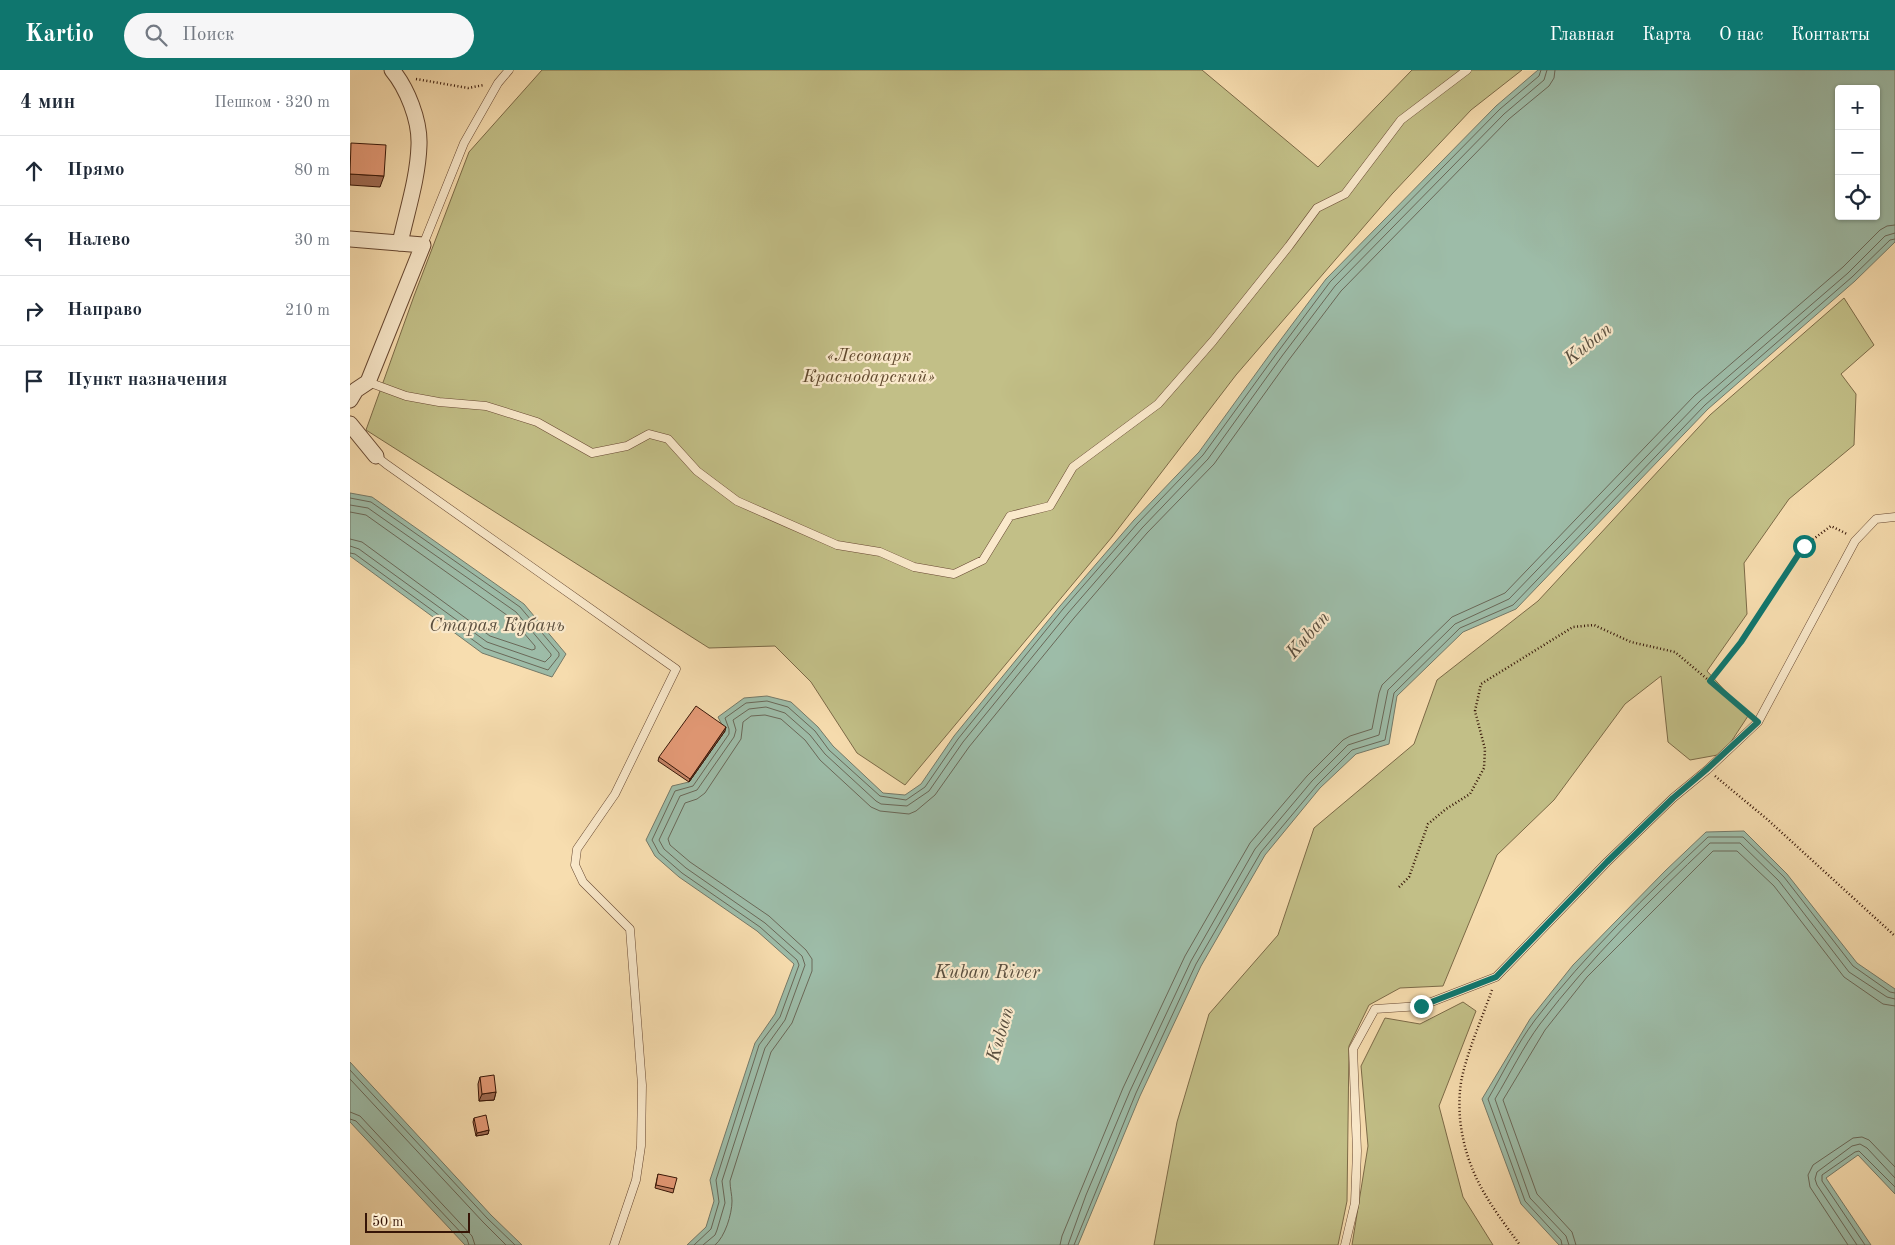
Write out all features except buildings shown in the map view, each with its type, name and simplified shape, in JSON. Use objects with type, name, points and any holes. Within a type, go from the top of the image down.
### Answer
[{"type":"street","points":[[395,74],[417,123],[419,144],[413,188],[400,243]]},
{"type":"street","points":[[350,239],[423,245],[368,382],[356,390],[350,400]]},
{"type":"street","points":[[350,424],[376,456]]},
{"type":"lane","points":[[423,245],[464,143],[498,83],[509,70]]},
{"type":"lane","points":[[368,382],[406,396],[439,402],[486,406],[537,422],[592,453],[627,446],[649,434],[668,439],[697,471],[737,501],[837,545],[880,552],[914,567],[954,574],[983,560],[1010,516],[1050,506],[1073,467],[1158,404],[1225,326],[1317,208],[1345,194],[1401,120],[1468,70]]},
{"type":"lane","points":[[376,456],[676,669],[614,794],[577,849],[575,866],[583,882],[630,929],[642,1085],[641,1146],[636,1180],[614,1245]]},
{"type":"lane","points":[[1345,1245],[1355,1203],[1357,1151],[1353,1049],[1375,1009],[1421,1006],[1496,977],[1607,862],[1673,798],[1758,722],[1856,540],[1876,519],[1895,517]]},
{"type":"path","points":[[395,74],[468,88],[498,83]]},
{"type":"path","points":[[1710,681],[1741,642],[1804,546],[1831,526],[1856,540]]},
{"type":"path","points":[[1399,887],[1409,877],[1428,824],[1446,809],[1470,794],[1484,768],[1485,749],[1475,711],[1481,684],[1573,627],[1594,625],[1631,642],[1675,652],[1758,722]]},
{"type":"path","points":[[1706,770],[1768,820],[1895,936]]},
{"type":"path","points":[[1496,977],[1462,1074],[1459,1106],[1462,1143],[1476,1180],[1493,1208],[1520,1245]]},
{"type":"green space","name":"«Лесопарк Краснодарский»","points":[[542,70],[1202,70],[1318,167],[1412,70],[1522,70],[1471,110],[1392,194],[1236,375],[1112,537],[905,785],[857,753],[811,682],[775,646],[709,648],[366,430],[414,296],[469,152]]},
{"type":"green space","points":[[1844,298],[1874,345],[1841,374],[1856,394],[1854,445],[1789,499],[1744,563],[1747,614],[1707,671],[1748,716],[1723,754],[1690,760],[1668,742],[1661,676],[1625,704],[1554,800],[1497,855],[1443,986],[1400,988],[1369,1005],[1349,1046],[1347,1201],[1338,1245],[1154,1245],[1177,1122],[1209,1014],[1278,935],[1314,828],[1414,744],[1437,680],[1538,601],[1710,415]]},
{"type":"green space","points":[[1463,1002],[1476,1011],[1439,1106],[1463,1197],[1493,1245],[1352,1245],[1368,1146],[1361,1066],[1385,1018],[1420,1024]]},
{"type":"water","name":"Kuban River","points":[[1538,70],[1895,70],[1895,242],[1855,281],[1708,409],[1516,609],[1463,632],[1397,696],[1389,744],[1356,754],[1320,788],[1265,855],[1201,966],[1140,1096],[1078,1245],[687,1245],[706,1227],[714,1201],[710,1180],[755,1043],[775,1014],[794,964],[757,931],[679,877],[655,856],[646,840],[672,786],[689,782],[725,731],[718,717],[744,698],[767,696],[791,702],[818,727],[833,746],[883,793],[905,795],[921,784],[954,736],[1060,606],[1134,520],[1199,452],[1326,279],[1496,106]]},
{"type":"water","name":"Старая Кубань","points":[[350,493],[372,497],[524,604],[566,654],[552,677],[482,653],[350,556]]},
{"type":"water","points":[[1744,831],[1787,874],[1857,963],[1895,989],[1895,1194],[1858,1155],[1826,1178],[1871,1245],[1559,1245],[1521,1204],[1482,1099],[1530,1019],[1573,965],[1706,832]]},
{"type":"water","points":[[350,1062],[491,1215],[522,1245],[465,1245],[350,1122]]},
{"type":"route","points":[[1421,1006],[1496,977],[1607,862],[1673,798],[1758,722],[1710,681],[1741,642],[1804,546]]},
{"type":"water label","name":"Kuban","points":[[1587,343]]},
{"type":"water label","name":"Kuban","points":[[1307,634]]},
{"type":"water label","name":"Kuban","points":[[999,1034]]}]
